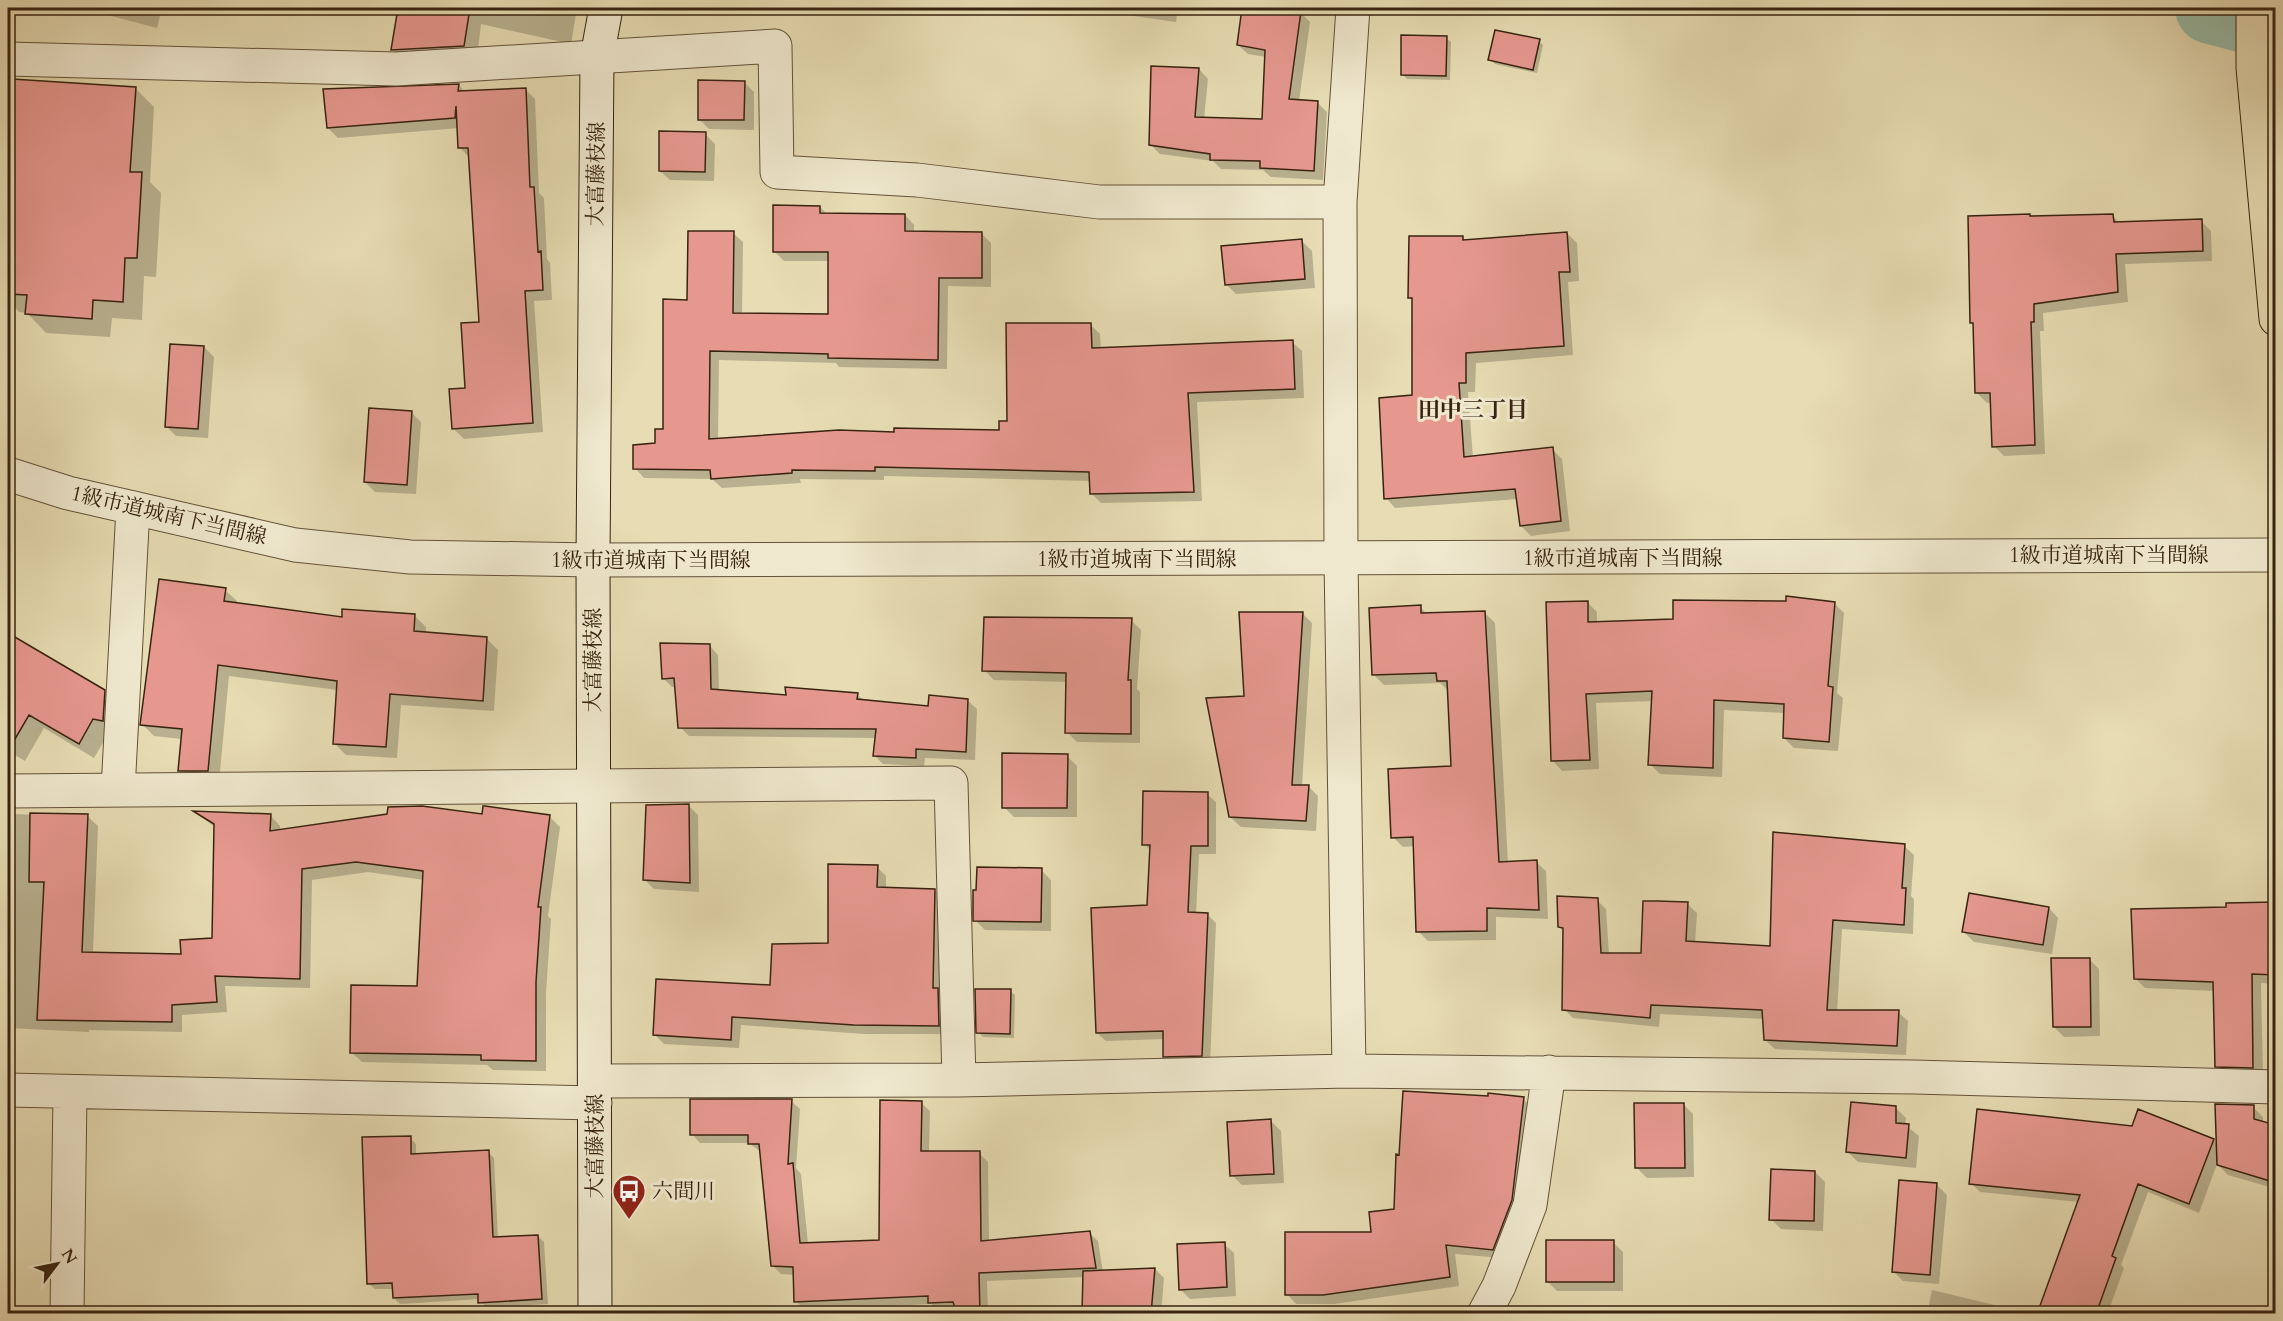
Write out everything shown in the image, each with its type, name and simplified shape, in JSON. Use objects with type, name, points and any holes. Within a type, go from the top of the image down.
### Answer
[{"type":"main road","points":[[2253,8],[2253,68],[2276,320]]},
{"type":"street","name":"大富藤枝線","points":[[595,1314],[592,560],[597,57],[606,8]]},
{"type":"street","points":[[1349,1071],[1341,559],[1340,202],[1353,8]]},
{"type":"street","points":[[8,59],[396,69],[775,46],[777,172],[917,180],[1099,202],[1340,202]]},
{"type":"street","name":"1級市道城南下当間線","points":[[8,474],[68,492],[295,545],[410,557],[592,560],[2276,555]]},
{"type":"street","points":[[118,790],[133,508]]},
{"type":"street","points":[[8,790],[951,783],[959,1080]]},
{"type":"street","points":[[8,1090],[595,1092],[959,1080],[1349,1071],[1914,1077],[2276,1087]]},
{"type":"street","points":[[1484,1314],[1499,1286],[1530,1205],[1549,1072]]},
{"type":"street","points":[[67,1314],[70,1092]]},
{"type":"building","points":[[398,8],[470,8],[464,46],[391,50]]},
{"type":"building","points":[[1242,8],[1301,11],[1289,99],[1318,101],[1314,171],[1260,168],[1260,161],[1210,160],[1210,154],[1149,145],[1151,66],[1199,68],[1195,117],[1262,119],[1265,50],[1237,45]]},
{"type":"building","points":[[1495,30],[1540,39],[1533,70],[1488,60]]},
{"type":"building","points":[[1401,35],[1447,36],[1446,76],[1401,75]]},
{"type":"building","points":[[12,79],[136,87],[130,172],[142,172],[137,258],[125,258],[123,302],[93,300],[92,319],[25,314],[27,295],[8,294],[8,151]]},
{"type":"building","points":[[698,80],[745,81],[744,120],[698,120]]},
{"type":"building","points":[[459,84],[458,91],[526,88],[530,187],[534,187],[543,290],[525,291],[533,423],[452,429],[449,389],[465,388],[461,323],[479,322],[468,148],[458,148],[456,106],[455,118],[327,128],[323,89]]},
{"type":"building","points":[[659,131],[706,132],[705,172],[659,171]]},
{"type":"building","points":[[773,205],[820,206],[820,213],[905,214],[905,231],[982,232],[982,278],[939,278],[938,360],[828,358],[828,354],[710,351],[709,439],[839,430],[894,432],[894,428],[999,430],[999,421],[1007,421],[1006,323],[1091,323],[1092,348],[1293,340],[1295,389],[1188,393],[1194,492],[1090,494],[1089,472],[875,467],[875,471],[792,470],[792,473],[711,479],[710,470],[633,469],[633,445],[655,443],[655,429],[663,429],[663,299],[687,300],[688,231],[734,231],[733,313],[828,314],[828,252],[773,252]]},
{"type":"building","points":[[2030,214],[2030,216],[2113,214],[2114,222],[2202,219],[2203,251],[2116,254],[2118,292],[2034,304],[2034,322],[2031,322],[2035,445],[1992,447],[1990,393],[1975,393],[1973,323],[1970,323],[1968,216]]},
{"type":"building","points":[[1567,232],[1570,272],[1559,272],[1564,346],[1466,353],[1466,383],[1459,383],[1464,457],[1553,447],[1561,521],[1520,526],[1515,489],[1384,499],[1379,398],[1412,395],[1412,298],[1408,298],[1409,236],[1463,236],[1463,240]]},
{"type":"building","points":[[1302,239],[1305,279],[1225,285],[1221,246]]},
{"type":"building","points":[[170,344],[204,346],[198,429],[165,427]]},
{"type":"building","points":[[369,408],[412,411],[407,485],[364,482]]},
{"type":"building","points":[[159,579],[226,588],[224,601],[342,617],[342,609],[415,614],[414,631],[487,637],[483,701],[390,694],[386,747],[333,744],[337,681],[218,665],[208,771],[178,771],[182,729],[140,725]]},
{"type":"building","points":[[1786,596],[1835,602],[1828,686],[1833,687],[1829,742],[1783,738],[1784,704],[1714,700],[1713,768],[1648,765],[1652,691],[1586,694],[1590,760],[1551,761],[1546,602],[1588,601],[1588,622],[1673,619],[1673,600],[1786,601]]},
{"type":"building","points":[[1421,605],[1421,613],[1485,611],[1499,862],[1537,860],[1539,910],[1487,908],[1487,931],[1416,932],[1413,837],[1391,838],[1388,769],[1451,766],[1447,681],[1437,681],[1436,673],[1372,675],[1369,608]]},
{"type":"building","points":[[1239,612],[1303,612],[1292,785],[1309,785],[1306,821],[1229,817],[1206,698],[1244,696]]},
{"type":"building","points":[[984,617],[1132,618],[1128,680],[1131,680],[1131,734],[1065,733],[1066,673],[982,671]]},
{"type":"building","points":[[8,633],[105,690],[103,721],[93,719],[79,744],[29,715],[8,751]]},
{"type":"building","points":[[660,643],[710,644],[711,689],[786,695],[785,687],[858,693],[857,699],[928,706],[929,695],[968,699],[966,752],[916,749],[916,758],[873,756],[876,729],[678,728],[674,678],[662,679]]},
{"type":"building","points":[[1002,753],[1068,754],[1067,808],[1002,808]]},
{"type":"building","points":[[1143,791],[1208,792],[1208,846],[1191,846],[1188,912],[1208,913],[1202,1056],[1163,1057],[1163,1031],[1096,1033],[1091,908],[1147,905],[1150,845],[1142,845]]},
{"type":"building","points":[[689,804],[690,883],[643,880],[646,805]]},
{"type":"building","points":[[422,806],[482,814],[483,806],[485,806],[550,815],[538,907],[541,907],[536,982],[536,1061],[481,1060],[481,1055],[350,1053],[351,985],[417,986],[423,871],[356,862],[302,869],[300,979],[215,976],[217,1002],[172,1005],[172,1022],[37,1020],[44,882],[29,882],[30,813],[88,814],[82,952],[181,954],[180,940],[212,938],[214,824],[193,811],[271,814],[270,831],[387,814],[388,807]]},
{"type":"building","points":[[1773,832],[1905,844],[1902,888],[1906,888],[1904,925],[1833,920],[1827,1010],[1899,1010],[1897,1046],[1764,1040],[1762,1010],[1651,1005],[1650,1018],[1562,1010],[1563,928],[1558,927],[1557,896],[1598,898],[1601,953],[1641,953],[1643,901],[1688,902],[1686,941],[1770,946]]},
{"type":"building","points":[[828,864],[878,865],[877,887],[935,889],[933,988],[938,988],[939,1026],[854,1025],[732,1017],[731,1040],[653,1035],[656,979],[770,985],[772,944],[828,943]]},
{"type":"building","points":[[977,867],[1042,868],[1041,922],[973,921],[973,890],[976,890]]},
{"type":"building","points":[[1969,893],[2049,907],[2043,945],[1962,932]]},
{"type":"building","points":[[2276,902],[2276,975],[2252,974],[2253,1068],[2215,1067],[2213,982],[2134,979],[2131,909],[2226,907],[2226,903]]},
{"type":"building","points":[[2051,958],[2090,958],[2091,1027],[2053,1027]]},
{"type":"building","points":[[975,989],[1011,989],[1010,1034],[976,1033]]},
{"type":"building","points":[[1403,1091],[1488,1096],[1488,1093],[1524,1097],[1512,1200],[1493,1250],[1446,1245],[1450,1277],[1323,1295],[1285,1295],[1285,1232],[1371,1232],[1369,1212],[1394,1209],[1396,1154],[1399,1155]]},
{"type":"building","points":[[690,1099],[792,1099],[788,1164],[793,1163],[800,1243],[879,1240],[880,1100],[922,1101],[921,1151],[980,1151],[981,1241],[1090,1231],[1096,1268],[979,1273],[980,1314],[957,1314],[953,1302],[928,1303],[928,1296],[794,1302],[793,1267],[771,1266],[759,1144],[748,1144],[748,1135],[690,1135]]},
{"type":"building","points":[[1851,1102],[1896,1106],[1896,1123],[1909,1124],[1906,1158],[1846,1152]]},
{"type":"building","points":[[1634,1103],[1684,1103],[1685,1168],[1635,1168]]},
{"type":"building","points":[[2215,1104],[2254,1105],[2254,1119],[2276,1125],[2276,1163],[2270,1181],[2217,1165]]},
{"type":"building","points":[[1977,1109],[2132,1126],[2138,1109],[2214,1139],[2189,1204],[2138,1184],[2112,1256],[2116,1258],[2096,1314],[2037,1314],[2080,1195],[1969,1184]]},
{"type":"building","points":[[1271,1119],[1274,1174],[1230,1176],[1227,1122]]},
{"type":"building","points":[[411,1136],[411,1154],[489,1150],[493,1237],[538,1235],[542,1299],[478,1303],[478,1294],[393,1298],[392,1283],[367,1284],[362,1137]]},
{"type":"building","points":[[1771,1169],[1815,1171],[1814,1221],[1769,1220]]},
{"type":"building","points":[[1899,1180],[1937,1183],[1930,1275],[1892,1272]]},
{"type":"building","points":[[1546,1240],[1614,1240],[1614,1282],[1546,1282]]},
{"type":"building","points":[[1225,1242],[1227,1287],[1179,1290],[1177,1244]]},
{"type":"building","points":[[1155,1268],[1151,1314],[1082,1314],[1083,1271]]},
{"type":"waterway","name":"六間川","points":[[2211,8],[2276,25]]},
{"type":"place","name":"六間川","points":[[629,1220]]},
{"type":"district","name":"田中三丁目","points":[[1473,409]]}]
